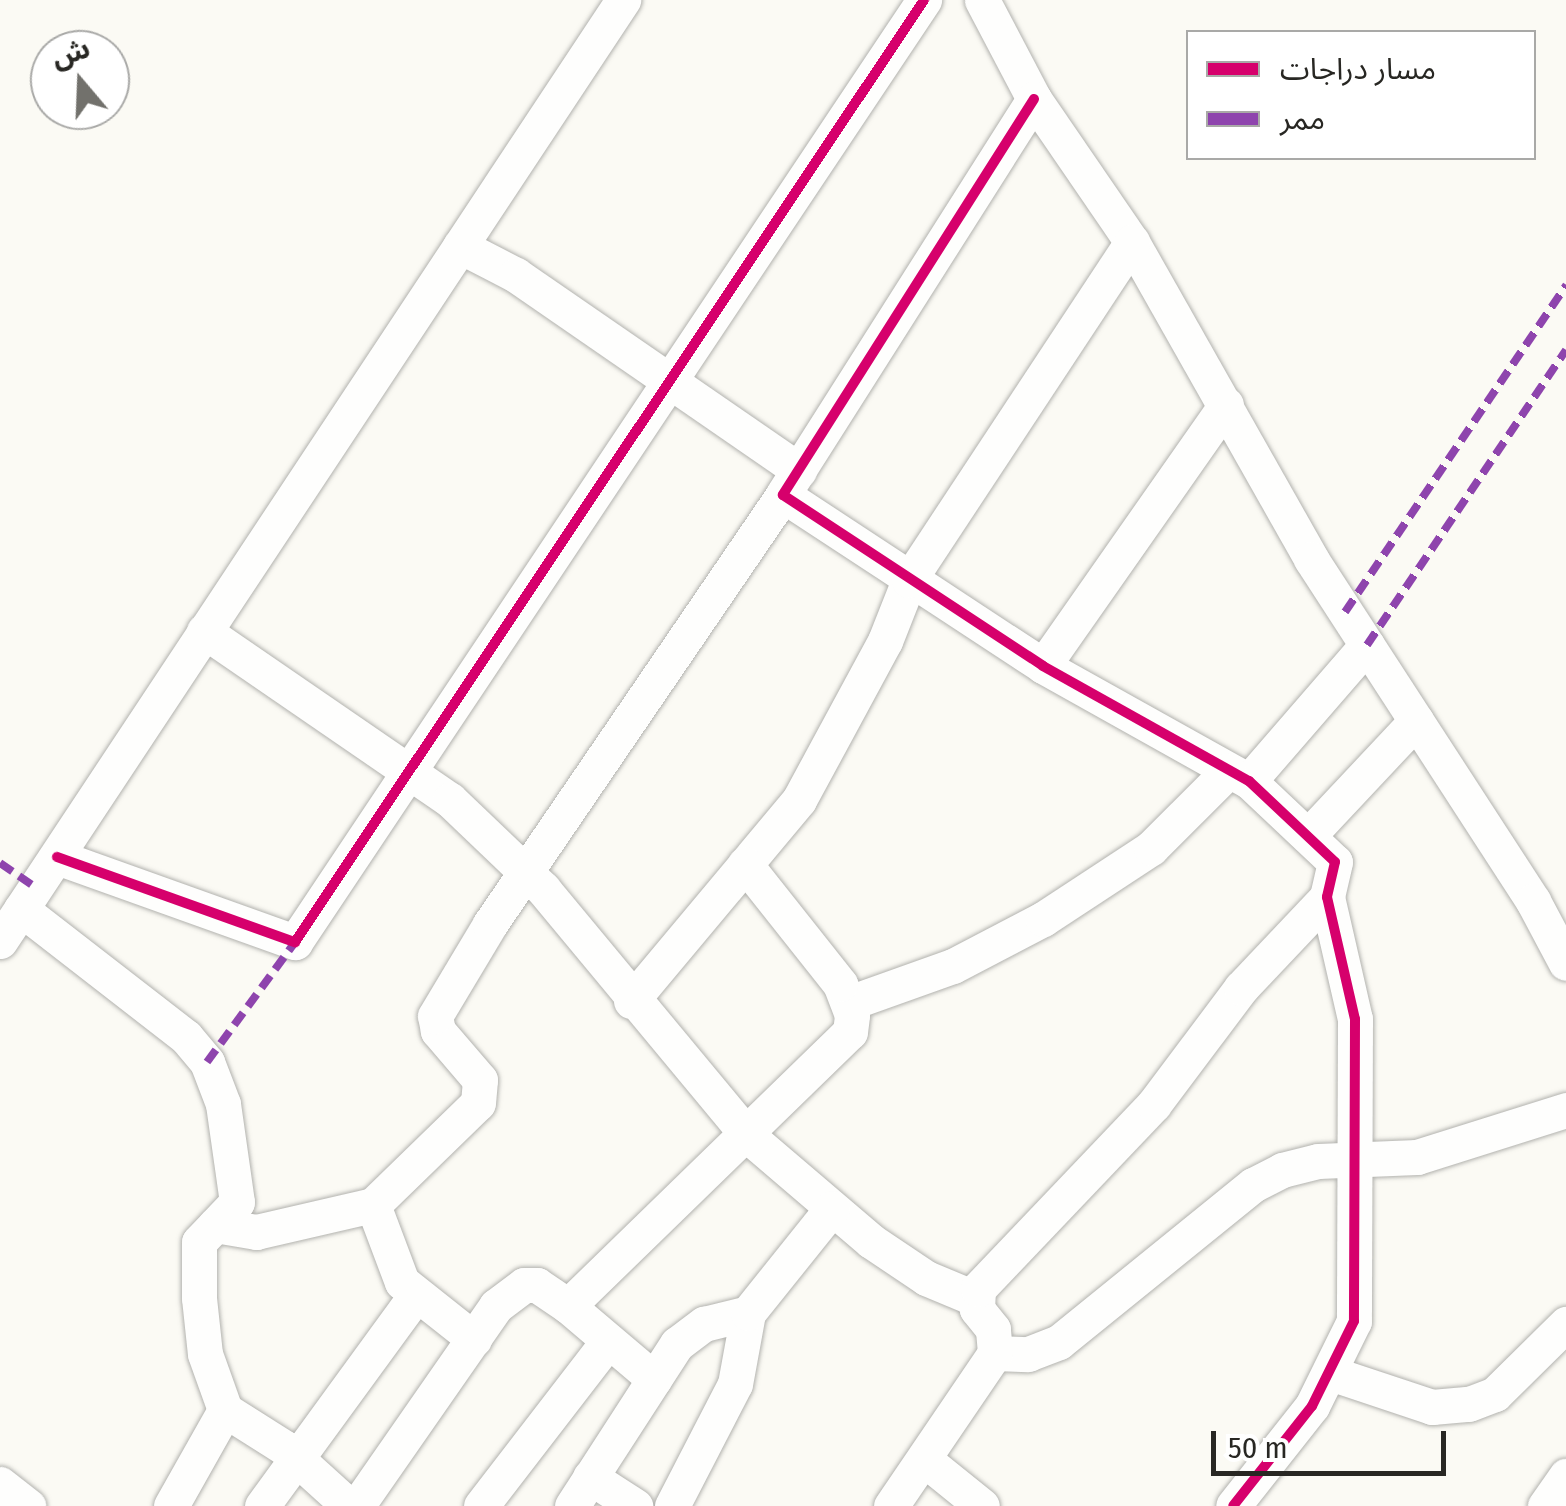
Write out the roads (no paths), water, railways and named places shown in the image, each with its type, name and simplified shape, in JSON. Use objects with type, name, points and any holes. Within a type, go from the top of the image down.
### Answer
[{"type":"street","points":[[0,941],[623,0]]},
{"type":"street","points":[[57,857],[294,942],[670,386],[924,0]]},
{"type":"street","points":[[982,0],[1034,99],[1132,242],[1367,646],[1566,963]]},
{"type":"street","points":[[215,1225],[256,1232],[373,1205],[481,1098],[480,1080],[434,1021],[478,942],[528,874],[791,482],[1034,99]]},
{"type":"street","points":[[632,1000],[799,800],[825,756],[909,580],[1132,242]]},
{"type":"street","points":[[460,246],[529,284],[670,386],[909,580],[1042,666],[1239,776],[1308,836],[1337,870],[1327,898],[1241,988],[1154,1104],[974,1298]]},
{"type":"street","points":[[1042,666],[1226,405]]},
{"type":"street","points":[[204,631],[450,800],[528,874],[746,1136],[832,1208],[926,1278],[974,1298],[993,1329],[995,1353],[926,1460],[891,1506]]},
{"type":"street","points":[[849,1003],[953,966],[1043,919],[1150,848],[1239,776],[1367,646]]},
{"type":"street","points":[[1308,836],[1416,720]]},
{"type":"street","points":[[568,1306],[850,1032],[849,1003],[818,952],[745,864]]},
{"type":"street","points":[[1233,1506],[1330,1374],[1354,1321],[1355,1020],[1327,898]]},
{"type":"street","points":[[21,909],[159,1012],[207,1062],[223,1104],[238,1188],[232,1213],[199,1242],[204,1354],[225,1410],[297,1459],[349,1506]]},
{"type":"street","points":[[995,1353],[1028,1354],[1058,1342],[1252,1185],[1318,1161],[1417,1156],[1477,1143],[1566,1110]]},
{"type":"street","points":[[373,1205],[388,1258],[416,1295],[474,1339]]},
{"type":"street","points":[[672,1506],[735,1384],[748,1313],[832,1208]]},
{"type":"street","points":[[357,1506],[496,1306],[524,1284],[537,1284],[568,1306],[654,1379]]},
{"type":"street","points":[[262,1506],[416,1295]]},
{"type":"street","points":[[635,1506],[580,1492],[654,1379],[691,1332],[748,1313]]},
{"type":"street","points":[[1330,1374],[1432,1407],[1469,1404],[1496,1394],[1566,1324]]},
{"type":"street","points":[[481,1506],[608,1341]]},
{"type":"street","points":[[171,1506],[225,1410]]},
{"type":"street","points":[[926,1460],[982,1506]]},
{"type":"street","points":[[1546,1506],[1566,1476]]}]
